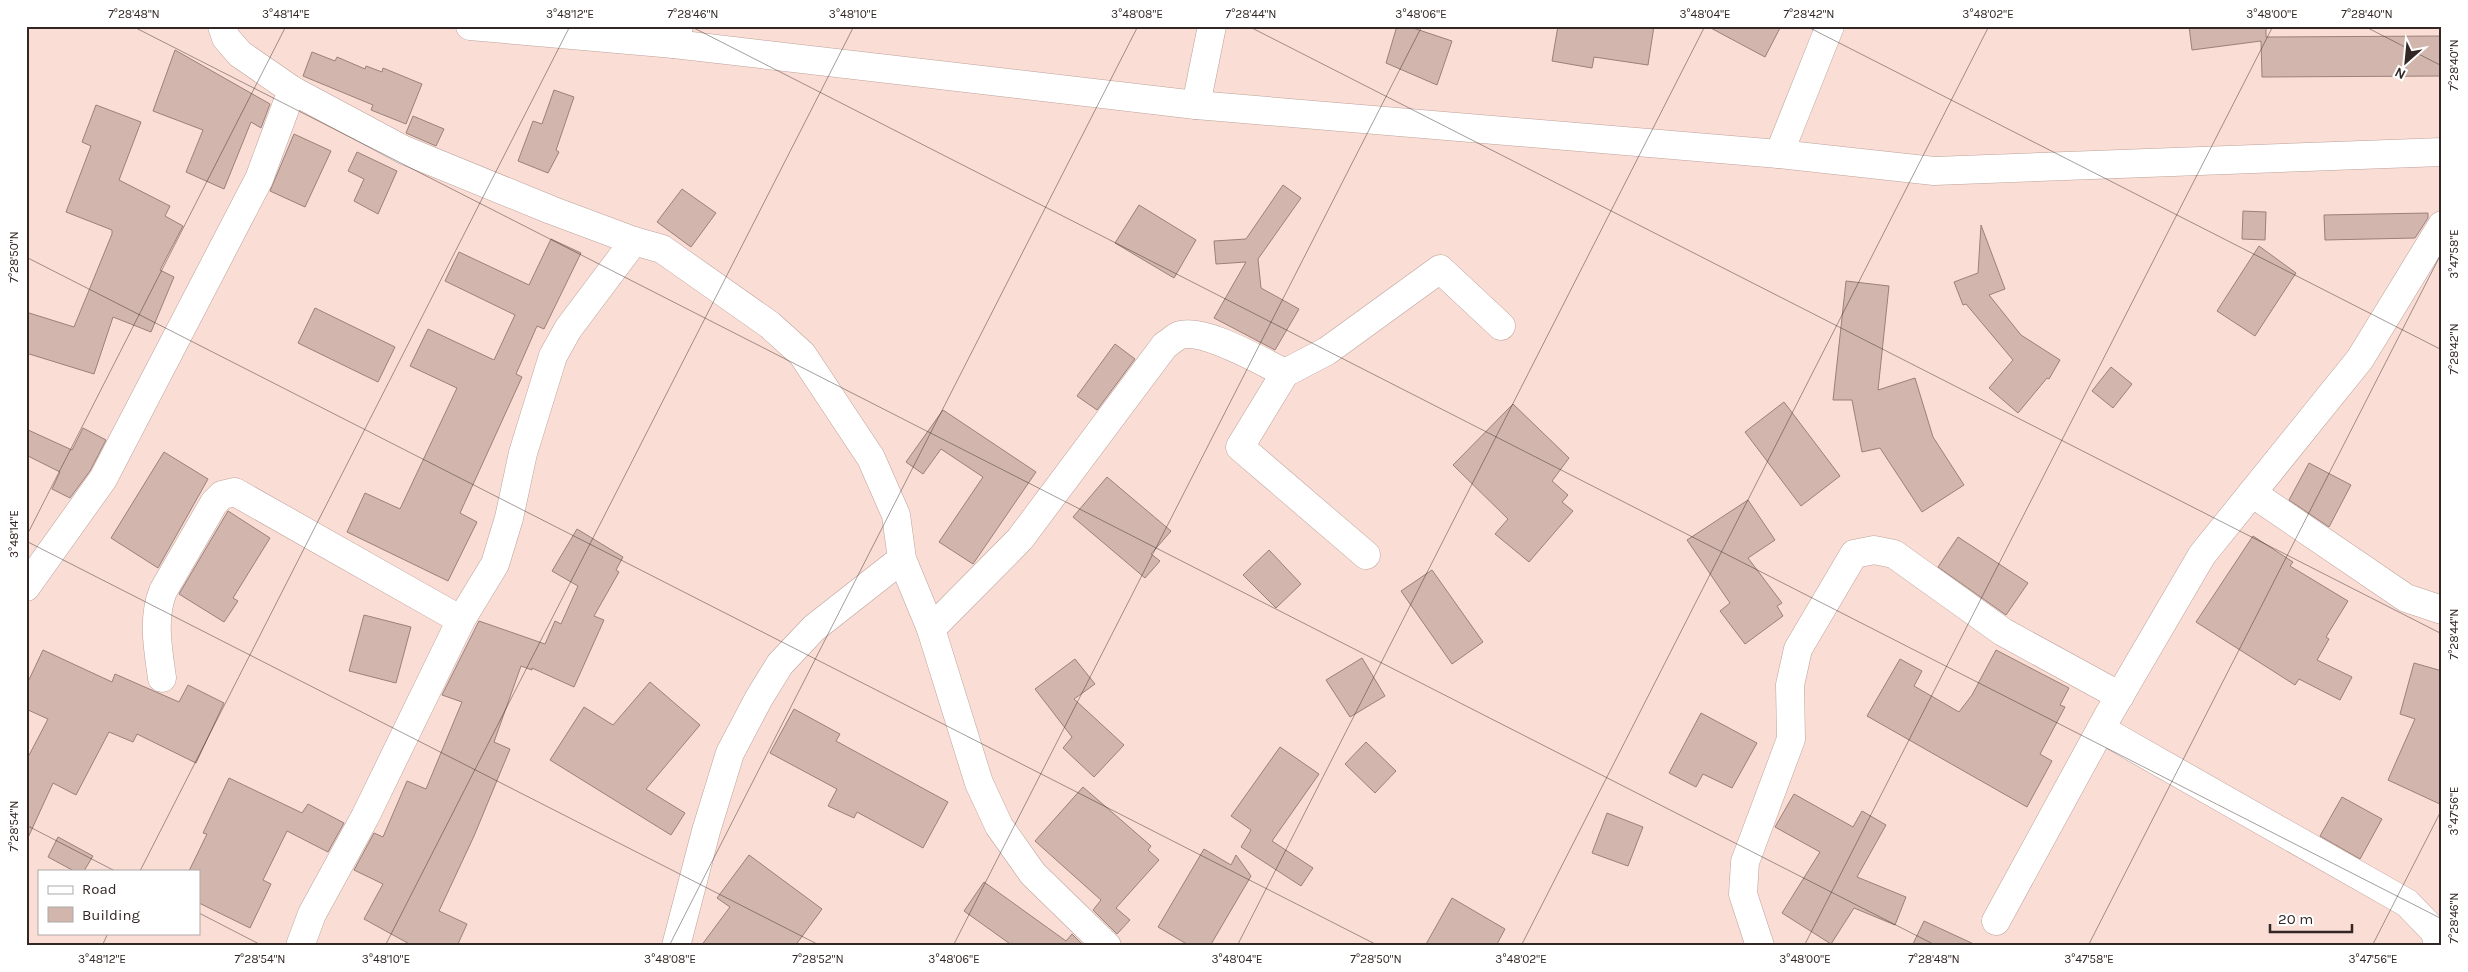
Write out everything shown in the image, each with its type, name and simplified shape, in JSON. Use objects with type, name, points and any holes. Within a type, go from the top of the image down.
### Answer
[{"type":"street","points":[[222,26],[226,38],[240,54],[292,90],[404,150],[634,241],[662,249],[770,325],[802,354],[871,458],[896,515],[902,559],[931,629],[978,783],[998,826],[1033,874],[1107,946]]},
{"type":"street","points":[[470,26],[676,35],[1196,105],[1779,154],[1934,171],[2442,152]]},
{"type":"street","points":[[1196,105],[1212,26]]},
{"type":"street","points":[[1779,154],[1830,26]]},
{"type":"street","points":[[26,588],[103,479],[259,179],[292,90]]},
{"type":"street","points":[[1996,921],[2101,729],[2202,555],[2360,359],[2442,225]]},
{"type":"street","points":[[300,946],[312,914],[364,817],[461,620],[494,564],[509,518],[523,453],[553,356],[568,329],[634,241]]},
{"type":"street","points":[[1366,555],[1240,447],[1284,373],[1327,351],[1440,269],[1501,326]]},
{"type":"street","points":[[931,629],[1020,539],[1165,345],[1179,335],[1200,335],[1228,344],[1284,373]]},
{"type":"street","points":[[162,678],[156,633],[157,605],[163,591],[214,503],[222,495],[235,492],[461,620]]},
{"type":"street","points":[[2252,493],[2406,598],[2442,610]]},
{"type":"street","points":[[1760,946],[1743,894],[1745,862],[1791,739],[1790,685],[1798,649],[1854,554],[1874,550],[1894,554],[2003,632],[2120,696]]},
{"type":"street","points":[[676,946],[706,831],[730,753],[759,698],[780,664],[814,628],[902,559]]},
{"type":"street","points":[[2101,729],[2407,903],[2436,932],[2438,946]]},
{"type":"building","points":[[1397,26],[1407,26],[1452,41],[1437,85],[1386,63]]},
{"type":"building","points":[[1558,26],[1654,26],[1648,65],[1594,57],[1592,68],[1552,61]]},
{"type":"building","points":[[1707,26],[1781,26],[1765,57]]},
{"type":"building","points":[[2189,26],[2266,26],[2266,37],[2442,36],[2442,76],[2262,77],[2261,41],[2192,50]]},
{"type":"building","points":[[175,50],[270,104],[261,128],[251,122],[224,189],[186,172],[203,130],[153,111]]},
{"type":"building","points":[[312,52],[335,61],[337,57],[365,69],[366,66],[382,72],[383,68],[422,84],[406,124],[371,110],[373,105],[303,76]]},
{"type":"building","points":[[554,90],[574,97],[556,150],[559,152],[548,173],[518,161],[533,121],[542,124]]},
{"type":"building","points":[[96,105],[141,122],[119,180],[170,206],[165,216],[183,226],[160,270],[174,277],[151,332],[113,317],[94,374],[26,353],[26,312],[74,327],[112,234],[112,230],[66,212],[91,146],[82,142]]},
{"type":"building","points":[[413,116],[444,129],[436,146],[406,133]]},
{"type":"building","points":[[294,134],[331,151],[305,207],[270,191]]},
{"type":"building","points":[[357,152],[397,171],[378,214],[354,201],[364,179],[348,171]]},
{"type":"building","points":[[1283,185],[1301,198],[1258,259],[1261,288],[1299,309],[1275,350],[1214,318],[1246,262],[1216,264],[1214,241],[1246,239]]},
{"type":"building","points":[[682,189],[716,213],[691,247],[657,222]]},
{"type":"building","points":[[1139,205],[1196,240],[1174,278],[1115,243]]},
{"type":"building","points":[[2243,211],[2266,212],[2265,240],[2242,239]]},
{"type":"building","points":[[2428,213],[2428,218],[2415,238],[2325,240],[2324,215]]},
{"type":"building","points":[[1981,225],[2005,289],[1989,295],[2021,335],[2060,360],[2049,379],[2047,378],[2018,413],[1989,388],[2013,360],[1966,304],[1963,305],[1954,282],[1978,273]]},
{"type":"building","points":[[551,239],[581,253],[544,329],[537,326],[516,374],[522,377],[460,513],[477,522],[448,581],[347,532],[365,493],[400,509],[457,388],[410,366],[428,329],[494,360],[515,315],[445,281],[459,252],[529,285]]},
{"type":"building","points":[[2259,246],[2296,273],[2255,336],[2217,311]]},
{"type":"building","points":[[1846,281],[1889,286],[1878,390],[1915,378],[1933,437],[1964,485],[1922,512],[1880,448],[1862,452],[1852,400],[1833,400]]},
{"type":"building","points":[[315,308],[395,347],[378,382],[298,343]]},
{"type":"building","points":[[1115,344],[1135,359],[1097,410],[1077,396]]},
{"type":"building","points":[[2111,367],[2132,384],[2113,408],[2092,391]]},
{"type":"building","points":[[1784,402],[1840,476],[1801,506],[1745,432]]},
{"type":"building","points":[[1513,404],[1569,458],[1552,481],[1568,495],[1562,502],[1573,511],[1529,562],[1495,534],[1508,519],[1453,465]]},
{"type":"building","points":[[943,410],[1036,472],[973,564],[939,542],[983,477],[941,449],[923,474],[906,462]]},
{"type":"building","points":[[83,428],[106,440],[90,471],[70,498],[52,489],[60,472],[26,455],[26,429],[72,450]]},
{"type":"building","points":[[164,452],[208,479],[158,568],[111,538]]},
{"type":"building","points":[[2309,463],[2351,485],[2329,527],[2289,500]]},
{"type":"building","points":[[1107,477],[1171,531],[1151,554],[1160,561],[1145,578],[1073,517]]},
{"type":"building","points":[[1748,500],[1775,540],[1748,558],[1782,603],[1777,606],[1783,616],[1745,644],[1720,611],[1730,603],[1687,540]]},
{"type":"building","points":[[228,511],[270,538],[233,598],[238,601],[224,622],[179,594]]},
{"type":"building","points":[[577,529],[623,557],[616,570],[619,572],[594,616],[604,620],[574,687],[532,668],[532,670],[521,666],[494,742],[510,749],[474,836],[439,911],[467,924],[457,946],[413,946],[364,919],[383,884],[354,870],[374,833],[383,837],[407,781],[426,789],[462,702],[442,695],[479,621],[545,644],[555,621],[561,624],[578,586],[552,571]]},
{"type":"building","points":[[2253,536],[2293,562],[2290,566],[2348,601],[2326,637],[2329,639],[2317,660],[2352,677],[2340,700],[2299,679],[2295,685],[2196,622]]},
{"type":"building","points":[[1958,537],[2028,583],[2006,615],[1938,567]]},
{"type":"building","points":[[1269,550],[1301,584],[1276,608],[1243,575]]},
{"type":"building","points":[[1432,570],[1483,642],[1452,664],[1401,591]]},
{"type":"building","points":[[364,615],[411,627],[396,683],[349,671]]},
{"type":"building","points":[[43,650],[112,682],[115,674],[179,702],[188,685],[224,703],[196,763],[137,734],[133,742],[109,732],[76,795],[53,783],[26,842],[26,761],[48,719],[26,709],[26,686]]},
{"type":"building","points":[[1996,650],[2069,688],[2060,705],[2065,707],[2040,754],[2052,761],[2027,807],[1867,716],[1900,659],[1922,671],[1914,686],[1959,712],[1972,695]]},
{"type":"building","points":[[1362,658],[1385,696],[1350,717],[1326,680]]},
{"type":"building","points":[[1075,659],[1095,684],[1074,699],[1124,745],[1094,777],[1063,748],[1072,737],[1035,689]]},
{"type":"building","points":[[2414,663],[2442,671],[2442,805],[2388,780],[2415,719],[2400,714]]},
{"type":"building","points":[[650,682],[700,725],[646,789],[685,813],[671,835],[550,760],[584,707],[613,725]]},
{"type":"building","points":[[794,709],[840,734],[836,741],[948,802],[923,848],[857,812],[854,818],[828,806],[837,789],[770,753]]},
{"type":"building","points":[[1701,713],[1757,743],[1732,788],[1703,774],[1696,787],[1669,773]]},
{"type":"building","points":[[1366,742],[1396,771],[1375,793],[1345,764]]},
{"type":"building","points":[[1280,747],[1319,774],[1272,841],[1313,868],[1301,886],[1241,847],[1251,830],[1231,816]]},
{"type":"building","points":[[229,778],[302,813],[308,804],[344,823],[328,852],[287,831],[263,880],[271,884],[250,928],[200,903],[200,870],[189,870],[207,834],[203,833]]},
{"type":"building","points":[[1083,787],[1151,846],[1148,850],[1159,860],[1116,908],[1130,920],[1117,934],[1093,910],[1101,900],[1035,841]]},
{"type":"building","points":[[1794,794],[1853,827],[1862,811],[1886,825],[1857,877],[1906,897],[1895,925],[1854,908],[1831,944],[1782,913],[1820,852],[1775,827]]},
{"type":"building","points":[[2342,797],[2382,819],[2360,859],[2320,836]]},
{"type":"building","points":[[1607,813],[1643,827],[1628,866],[1592,853]]},
{"type":"building","points":[[58,837],[93,856],[85,870],[72,870],[48,857]]},
{"type":"building","points":[[1204,849],[1231,865],[1236,855],[1251,876],[1210,946],[1190,946],[1158,927]]},
{"type":"building","points":[[749,855],[822,909],[795,946],[701,946],[730,907],[717,898]]},
{"type":"building","points":[[984,882],[1066,941],[1072,934],[1084,946],[1013,946],[964,911]]},
{"type":"building","points":[[1452,898],[1505,929],[1496,946],[1425,946]]},
{"type":"building","points":[[1924,921],[1978,946],[1912,946]]}]
